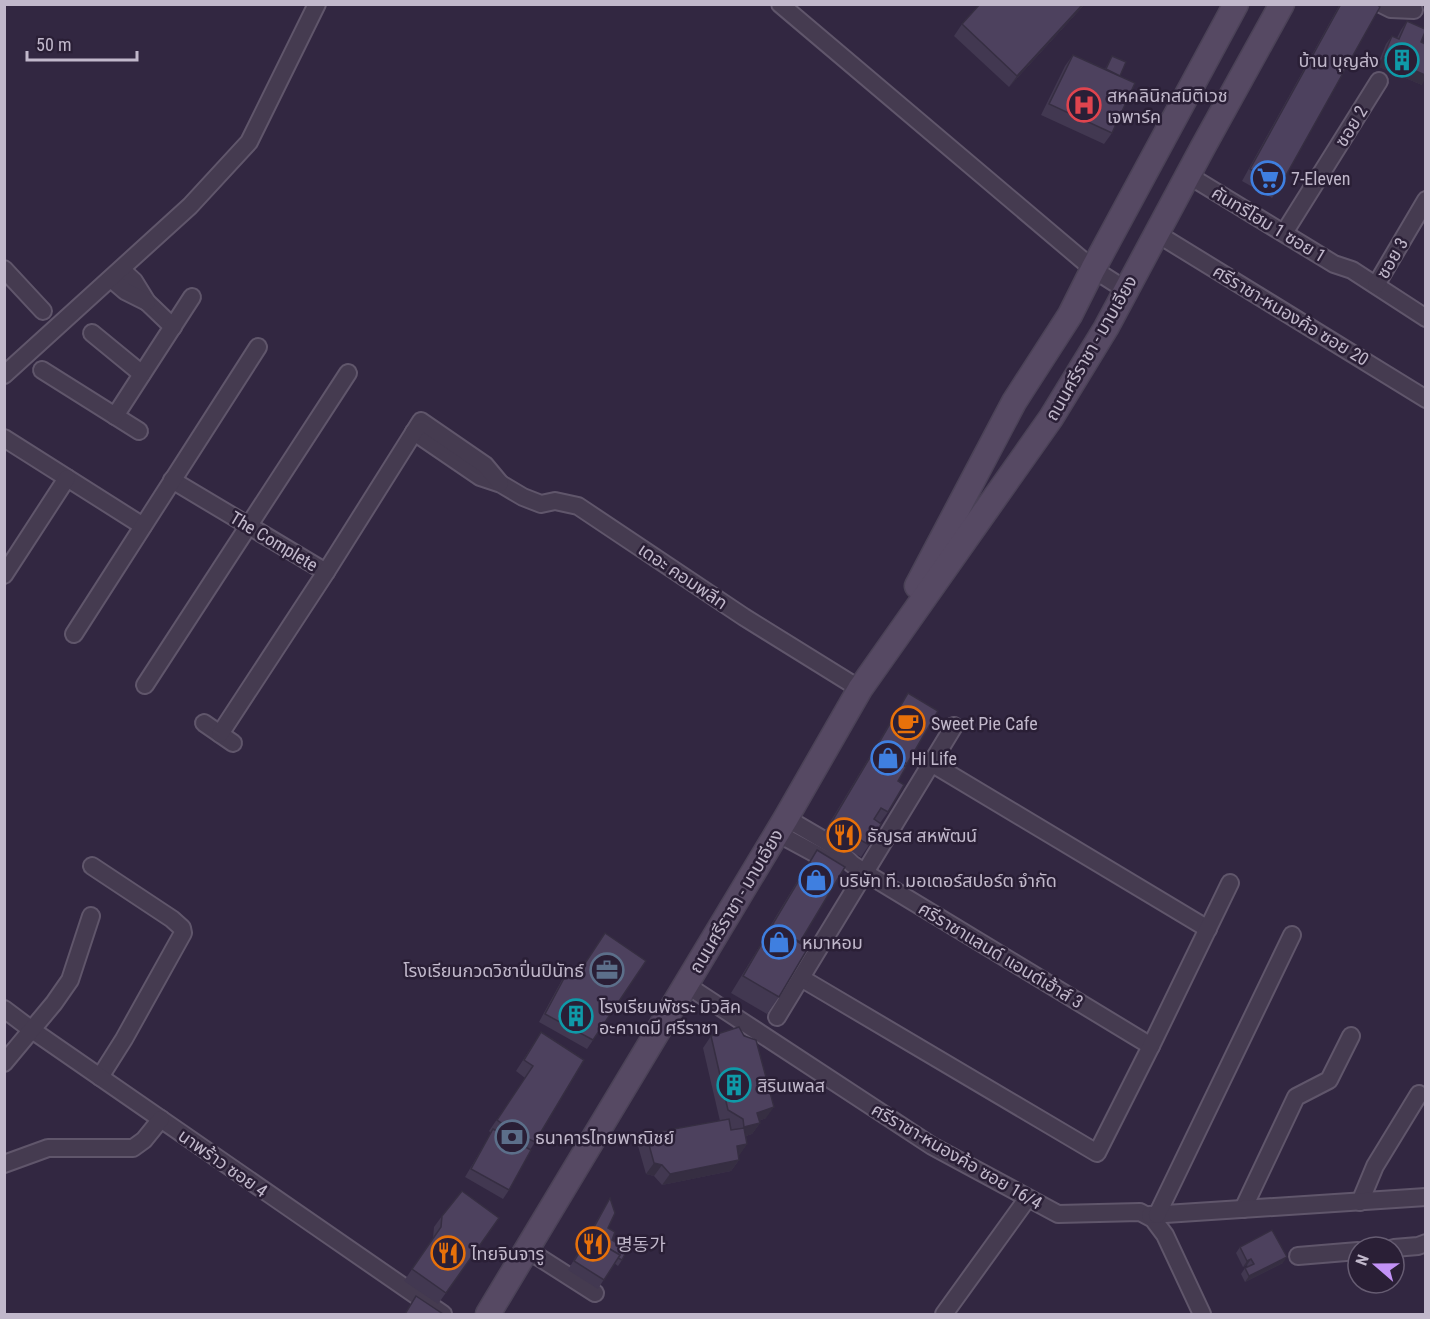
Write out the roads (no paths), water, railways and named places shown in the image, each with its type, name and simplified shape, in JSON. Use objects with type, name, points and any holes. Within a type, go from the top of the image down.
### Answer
[{"type":"main road","name":"ถนนศรีราชา - มาบเอียง","points":[[488,1314],[782,826],[866,681],[1014,402],[1070,315],[1236,4]]},
{"type":"main road","name":"ถนนศรีราชา - มาบเอียง","points":[[866,681],[1051,418],[1106,328],[1282,4]]},
{"type":"main road","points":[[1070,315],[1084,303],[1093,300],[1100,303],[1104,309],[1106,328]]},
{"type":"street","points":[[4,375],[190,206],[249,142],[317,4]]},
{"type":"street","points":[[780,4],[1093,269],[1126,290]]},
{"type":"street","points":[[1381,4],[1391,9],[1417,9]]},
{"type":"street","name":"ซอย 2","points":[[1287,229],[1379,81]]},
{"type":"street","name":"คันทรีโฮม 1 ซอย 1","points":[[1190,171],[1287,229],[1341,256],[1352,270],[1425,318]]},
{"type":"street","name":"ซอย 3","points":[[1376,285],[1425,200]]},
{"type":"street","name":"ศรีราชา-หนองค้อ ซอย 20","points":[[1156,233],[1425,399]]},
{"type":"street","points":[[4,269],[43,311]]},
{"type":"street","points":[[117,274],[134,281],[147,302],[173,327]]},
{"type":"street","points":[[115,416],[192,297]]},
{"type":"street","points":[[92,333],[142,374]]},
{"type":"street","points":[[74,634],[258,347]]},
{"type":"street","points":[[42,370],[139,431]]},
{"type":"street","points":[[145,685],[348,373]]},
{"type":"street","name":"The Complete","points":[[172,480],[326,572],[417,426],[480,477],[501,484]]},
{"type":"street","points":[[4,438],[143,526]]},
{"type":"street","points":[[4,575],[67,478]]},
{"type":"street","name":"เดอะ คอมพลีท","points":[[501,484],[523,497],[542,504],[555,501],[579,506],[744,617],[866,681]]},
{"type":"street","points":[[204,723],[226,739],[326,572]]},
{"type":"street","points":[[777,1017],[801,978],[858,868],[954,726]]},
{"type":"street","points":[[931,763],[1208,928]]},
{"type":"street","name":"ศรีราชาแลนด์ แอนด์เฮ้าส์ 3","points":[[782,826],[827,861],[858,868],[1151,1046]]},
{"type":"street","points":[[92,866],[172,919],[182,928],[183,933],[130,1029],[100,1077]]},
{"type":"street","points":[[801,978],[1097,1153],[1230,883]]},
{"type":"street","points":[[4,1063],[70,980],[91,916]]},
{"type":"street","points":[[1202,1314],[1165,1235],[1151,1215],[1292,935]]},
{"type":"street","name":"ศรีราชา-หนองค้อ ซอย 16/4","points":[[685,984],[932,1146],[1058,1214],[1140,1212],[1151,1215],[1425,1197]]},
{"type":"street","name":"นาพร้าว ซอย 4","points":[[4,1009],[269,1196],[443,1314]]},
{"type":"street","points":[[1243,1209],[1296,1097],[1329,1080],[1351,1036]]},
{"type":"street","points":[[1360,1202],[1375,1166],[1419,1094]]},
{"type":"street","points":[[4,1164],[48,1148],[133,1148],[144,1140],[161,1119]]},
{"type":"street","points":[[944,1314],[1028,1199]]},
{"type":"street","points":[[1406,1247],[1425,1243]]},
{"type":"street","points":[[526,1249],[596,1293]]},
{"type":"street","points":[[1298,1256],[1346,1252]]},
{"type":"place","name":"บ้าน บุญส่ง","points":[[1402,60]]},
{"type":"place","name":"สหคลินิกสมิติเวช เจพาร์ค","points":[[1084,105]]},
{"type":"place","name":"7-Eleven","points":[[1268,178]]},
{"type":"place","name":"Sweet Pie Cafe","points":[[908,723]]},
{"type":"place","name":"Hi Life","points":[[888,758]]},
{"type":"place","name":"ธัญรส สหพัฒน์","points":[[844,835]]},
{"type":"place","name":"บริษัท ที. มอเตอร์สปอร์ต จำกัด","points":[[816,880]]},
{"type":"place","name":"หมาหอม","points":[[779,942]]},
{"type":"place","name":"โรงเรียนกวดวิชาปิ่นปินัทธ์","points":[[607,970]]},
{"type":"place","name":"โรงเรียนพัชระ มิวสิค อะคาเดมี ศรีราชา","points":[[576,1016]]},
{"type":"place","name":"สิรินเพลส","points":[[734,1085]]},
{"type":"place","name":"ธนาคารไทยพาณิชย์","points":[[512,1137]]},
{"type":"place","name":"명동가","points":[[593,1244]]},
{"type":"place","name":"ไทยจินจารู","points":[[448,1253]]}]
